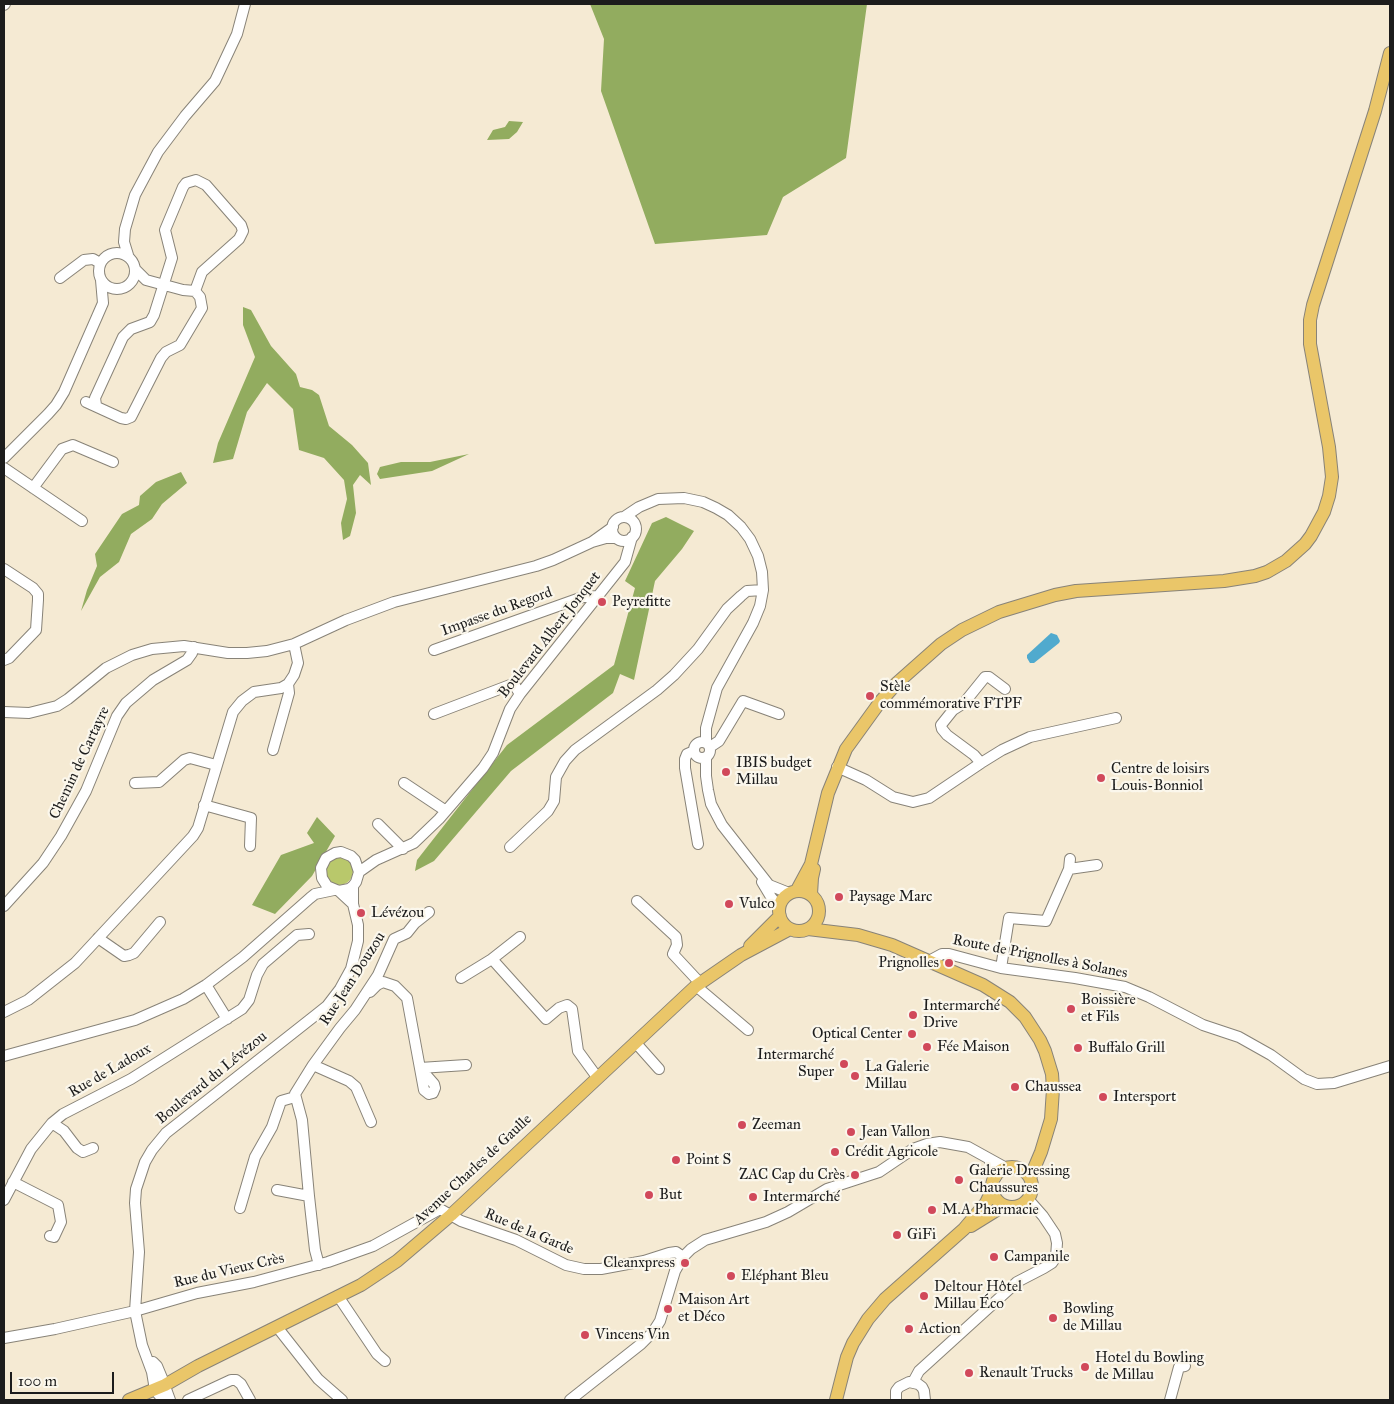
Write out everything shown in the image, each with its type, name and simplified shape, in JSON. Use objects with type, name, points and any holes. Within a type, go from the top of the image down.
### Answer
[{"type":"main road","points":[[1030,1178],[1041,1152],[1051,1119],[1054,1089],[1049,1062],[1040,1040],[1025,1017],[1010,1002],[983,985],[929,960],[874,939],[844,933],[790,929],[783,924],[780,911],[783,899],[793,892],[811,864],[828,793],[852,749],[857,734],[880,702],[913,667],[941,644],[968,627],[999,612],[1037,599],[1076,591],[1224,581],[1255,576],[1267,572],[1286,561],[1304,544],[1317,527],[1329,496],[1332,477],[1329,448],[1310,344],[1310,320],[1313,305],[1375,111],[1390,53]]},
{"type":"main road","points":[[1375,111],[1390,73]]},
{"type":"main road","points":[[811,894],[812,878],[840,768]]},
{"type":"main road","points":[[793,892],[804,891],[811,894],[819,904],[819,917],[815,924],[808,929]]},
{"type":"main road","points":[[741,955],[780,911]]},
{"type":"main road","points":[[819,917],[829,928],[844,933]]},
{"type":"main road","points":[[741,955],[790,929]]},
{"type":"main road","name":"Avenue Charles de Gaulle","points":[[129,1400],[361,1285],[397,1261],[450,1215],[698,984],[741,955]]},
{"type":"main road","points":[[836,1400],[842,1374],[853,1343],[874,1310],[964,1229],[986,1203],[994,1182],[1009,1168],[1024,1164],[1029,1160],[1045,1139]]},
{"type":"main road","points":[[964,1229],[1000,1208],[1019,1206],[1028,1199],[1032,1188],[1030,1178],[1023,1171],[1009,1168]]},
{"type":"main road","points":[[994,1182],[995,1196],[999,1201],[1011,1207]]},
{"type":"main road","name":"Avenue Charles de Gaulle","points":[[122,1400],[160,1386]]},
{"type":"street","points":[[4,458],[56,405],[102,302],[101,280],[98,268],[100,263],[114,252],[124,236],[135,195],[158,152],[215,81],[237,34],[245,4]]},
{"type":"street","points":[[114,252],[128,255],[132,259],[136,270],[146,280],[164,285],[183,290],[195,291],[200,297],[202,308],[180,346],[166,352],[161,358],[131,417],[121,418],[100,409],[91,403],[123,337],[131,329],[150,322],[154,315],[164,285],[172,258],[165,230],[183,187],[186,183],[196,180],[206,185],[241,224],[242,231],[239,239],[202,272],[195,291]]},
{"type":"street","points":[[124,236],[128,255]]},
{"type":"street","points":[[60,278],[84,260],[93,259],[100,263]]},
{"type":"street","points":[[102,302],[132,282],[136,270]]},
{"type":"street","points":[[101,280],[109,288],[124,288],[146,280]]},
{"type":"street","points":[[33,488],[62,449],[73,445],[113,462]]},
{"type":"street","points":[[4,468],[82,521]]},
{"type":"street","points":[[592,542],[613,526],[618,519],[648,502],[658,499],[684,498],[703,502],[728,515],[750,539],[758,556],[762,572],[760,606],[753,623],[717,688],[706,728],[703,750],[706,776],[711,804],[716,816],[751,864],[769,885],[793,892]]},
{"type":"street","points":[[4,712],[29,713],[57,706],[106,668],[132,655],[152,649],[173,646],[194,647],[228,653],[267,651],[294,644],[346,620],[394,602],[536,566],[606,538],[629,539],[635,532],[638,513],[648,502]]},
{"type":"street","points":[[624,517],[631,519],[635,525]]},
{"type":"street","points":[[613,526],[612,530],[628,554]]},
{"type":"street","name":"Boulevard Albert Jonquet","points":[[359,872],[376,860],[414,843],[427,832],[483,768],[493,753],[510,710],[520,694],[625,562],[632,537]]},
{"type":"street","points":[[4,569],[38,594],[36,630],[9,658],[4,660]]},
{"type":"street","points":[[510,847],[548,811],[554,801],[556,777],[565,761],[575,750],[657,690],[674,675],[698,649],[727,609],[741,596],[747,591],[762,590]]},
{"type":"street","name":"Impasse du Regord","points":[[434,650],[583,597],[599,596]]},
{"type":"street","points":[[4,1012],[28,1000],[75,962],[193,836],[198,828],[233,712],[242,701],[254,692],[281,688],[288,684],[294,676],[298,663],[294,644]]},
{"type":"street","name":"Chemin de Cartayre","points":[[4,906],[44,863],[62,836],[86,791],[117,716],[126,703],[153,680],[187,660],[194,647]]},
{"type":"street","points":[[981,762],[947,735],[941,725],[953,710],[964,703],[986,677],[990,677],[1006,690]]},
{"type":"street","points":[[273,750],[289,693],[288,684]]},
{"type":"street","points":[[434,714],[510,685],[515,686],[520,694]]},
{"type":"street","points":[[698,844],[685,768],[687,754],[703,750],[719,741],[743,701],[779,714]]},
{"type":"street","points":[[840,768],[866,780],[893,797],[913,802],[928,798],[981,762],[1030,737],[1068,727],[1116,718]]},
{"type":"street","points":[[135,783],[159,782],[184,760],[190,758],[216,764]]},
{"type":"street","points":[[404,783],[446,811]]},
{"type":"street","points":[[204,805],[251,818],[250,846]]},
{"type":"street","points":[[378,824],[403,849]]},
{"type":"street","points":[[315,894],[336,890],[349,889],[356,882],[359,872],[355,860],[341,852],[330,855],[322,863],[322,878],[327,886],[336,890],[353,904]]},
{"type":"street","name":"Boulevard Albert Jonquet","points":[[355,860],[376,860]]},
{"type":"street","points":[[751,864],[780,911]]},
{"type":"street","points":[[1001,968],[1009,918],[1046,921],[1070,864],[1097,865]]},
{"type":"street","points":[[4,1056],[135,1020],[183,999],[206,985],[243,957],[315,894],[322,878]]},
{"type":"street","name":"Boulevard du Lévézou","points":[[170,1400],[160,1386],[142,1345],[134,1311],[139,1252],[135,1203],[138,1183],[145,1162],[166,1133],[317,1014],[333,999],[346,980],[358,941],[358,925],[353,904],[353,886]]},
{"type":"street","points":[[637,901],[676,937],[673,954],[698,984],[748,1030]]},
{"type":"street","name":"Rue Jean Douzou","points":[[240,1208],[255,1157],[272,1127],[281,1101],[295,1097],[313,1065],[355,1010],[378,975],[394,939],[407,933],[415,923],[429,912]]},
{"type":"street","points":[[98,938],[124,956],[129,955],[134,953],[160,922]]},
{"type":"street","name":"Rue de Ladoux","points":[[4,1200],[30,1149],[52,1124],[64,1114],[131,1079],[242,1009],[249,1000],[257,975],[263,964],[297,935],[309,934]]},
{"type":"street","points":[[461,978],[492,960],[520,937]]},
{"type":"street","name":"Route de Prignolles à Solanes","points":[[929,960],[942,954],[949,954],[1001,968],[1125,987],[1149,997],[1203,1025],[1239,1037],[1271,1055],[1304,1079],[1317,1084],[1334,1082],[1390,1066]]},
{"type":"street","points":[[492,960],[546,1018],[558,1008],[567,1005],[572,1009],[578,1051],[597,1077]]},
{"type":"street","points":[[355,1010],[377,985],[383,982],[388,983],[407,998],[420,1068],[466,1065]]},
{"type":"street","points":[[206,985],[227,1019]]},
{"type":"street","points":[[635,1042],[659,1070]]},
{"type":"street","points":[[313,1065],[349,1081],[356,1087],[371,1122]]},
{"type":"street","points":[[295,1097],[300,1107],[302,1120],[315,1250],[319,1265]]},
{"type":"street","points":[[52,1124],[64,1132],[77,1148],[83,1152],[93,1148]]},
{"type":"street","points":[[570,1400],[641,1344],[653,1332],[660,1321],[672,1277],[683,1257],[705,1240],[773,1219],[827,1189],[879,1172],[914,1149],[927,1144],[940,1142],[968,1147],[1009,1168]]},
{"type":"street","points":[[990,1159],[994,1182]]},
{"type":"street","points":[[13,1182],[58,1205],[61,1222],[54,1238],[50,1236]]},
{"type":"street","points":[[277,1190],[309,1196]]},
{"type":"street","points":[[913,1382],[919,1371],[1017,1282],[1052,1263],[1056,1257],[1057,1243],[1055,1234],[1028,1199]]},
{"type":"street","name":"Rue du Vieux Crès","points":[[4,1338],[55,1329],[134,1311],[197,1293],[254,1282],[319,1265],[373,1246],[440,1209],[450,1215]]},
{"type":"street","name":"Rue de la Garde","points":[[450,1215],[461,1221],[516,1240],[566,1265],[584,1269],[601,1270],[676,1252],[683,1257]]},
{"type":"street","points":[[338,1296],[377,1354],[386,1360]]},
{"type":"street","points":[[277,1327],[318,1379],[342,1400]]},
{"type":"street","points":[[1170,1400],[1179,1367],[1185,1366]]},
{"type":"street","points":[[188,1400],[231,1380],[236,1380],[241,1384],[250,1400]]},
{"type":"street","points":[[896,1400],[896,1392],[906,1382],[913,1382],[922,1387],[925,1400]]},
{"type":"green space","points":[[590,4],[867,4],[846,158],[783,197],[767,235],[655,244],[601,91],[604,39]]},
{"type":"green space","points":[[509,121],[523,122],[517,132],[509,139],[487,140],[493,130],[505,127]]},
{"type":"green space","points":[[243,307],[251,310],[271,346],[296,374],[300,387],[312,390],[319,395],[329,426],[352,445],[368,463],[371,485],[360,475],[353,485],[356,513],[350,536],[343,540],[341,523],[347,499],[344,480],[324,458],[299,450],[293,409],[267,383],[247,412],[233,459],[213,463],[218,443],[255,357],[243,325]]},
{"type":"green space","points":[[469,454],[432,471],[380,479],[377,474],[380,467],[401,462],[430,462]]},
{"type":"green space","points":[[181,472],[187,483],[162,504],[152,519],[131,534],[119,562],[100,577],[81,611],[97,566],[95,554],[122,514],[139,505],[140,496],[156,482]]},
{"type":"green space","points":[[666,517],[694,531],[682,549],[655,581],[634,680],[620,674],[613,693],[511,771],[434,861],[415,871],[417,860],[507,745],[614,665],[635,588],[625,581],[652,523]]},
{"type":"green space","points":[[317,817],[335,836],[312,876],[275,914],[252,905],[281,855],[314,843],[307,833]]},
{"type":"green space","points":[[339,857],[349,861],[353,871],[349,881],[339,885],[329,881],[325,871],[329,861]]},
{"type":"water","points":[[1051,633],[1057,635],[1059,643],[1034,663],[1030,663],[1027,655]]},
{"type":"place","name":"Peyrefitte","points":[[602,602]]},
{"type":"place","name":"Stèle commémorative FTPF","points":[[870,696]]},
{"type":"place","name":"IBIS budget Millau","points":[[726,772]]},
{"type":"place","name":"Centre de loisirs Louis-Bonniol","points":[[1101,778]]},
{"type":"place","name":"Paysage Marc","points":[[839,897]]},
{"type":"place","name":"Vulco","points":[[729,904]]},
{"type":"place","name":"Lévézou","points":[[361,913]]},
{"type":"place","name":"Prignolles","points":[[949,963]]},
{"type":"place","name":"Boissière et Fils","points":[[1071,1009]]},
{"type":"place","name":"Intermarché Drive","points":[[913,1015]]},
{"type":"place","name":"Optical Center","points":[[912,1034]]},
{"type":"place","name":"Fée Maison","points":[[927,1047]]},
{"type":"place","name":"Buffalo Grill","points":[[1078,1048]]},
{"type":"place","name":"Intermarché Super","points":[[844,1064]]},
{"type":"place","name":"La Galerie Millau","points":[[855,1076]]},
{"type":"place","name":"Chaussea","points":[[1015,1087]]},
{"type":"place","name":"Intersport","points":[[1103,1097]]},
{"type":"place","name":"Zeeman","points":[[742,1125]]},
{"type":"place","name":"Jean Vallon","points":[[851,1132]]},
{"type":"place","name":"Crédit Agricole","points":[[835,1152]]},
{"type":"place","name":"Point S","points":[[676,1160]]},
{"type":"place","name":"ZAC Cap du Crès","points":[[855,1175]]},
{"type":"place","name":"Galerie Dressing Chaussures","points":[[959,1180]]},
{"type":"place","name":"But","points":[[649,1195]]},
{"type":"place","name":"Intermarché","points":[[753,1197]]},
{"type":"place","name":"M.A Pharmacie","points":[[932,1210]]},
{"type":"place","name":"GiFi","points":[[897,1235]]},
{"type":"place","name":"Campanile","points":[[994,1257]]},
{"type":"place","name":"Cleanxpress","points":[[685,1263]]},
{"type":"place","name":"Eléphant Bleu","points":[[731,1276]]},
{"type":"place","name":"Deltour Hôtel Millau Éco","points":[[924,1296]]},
{"type":"place","name":"Maison Art et Déco","points":[[668,1309]]},
{"type":"place","name":"Bowling de Millau","points":[[1053,1318]]},
{"type":"place","name":"Action","points":[[909,1329]]},
{"type":"place","name":"Vincens Vin","points":[[585,1335]]},
{"type":"place","name":"Hotel du Bowling de Millau","points":[[1085,1367]]},
{"type":"place","name":"Renault Trucks","points":[[969,1373]]}]
